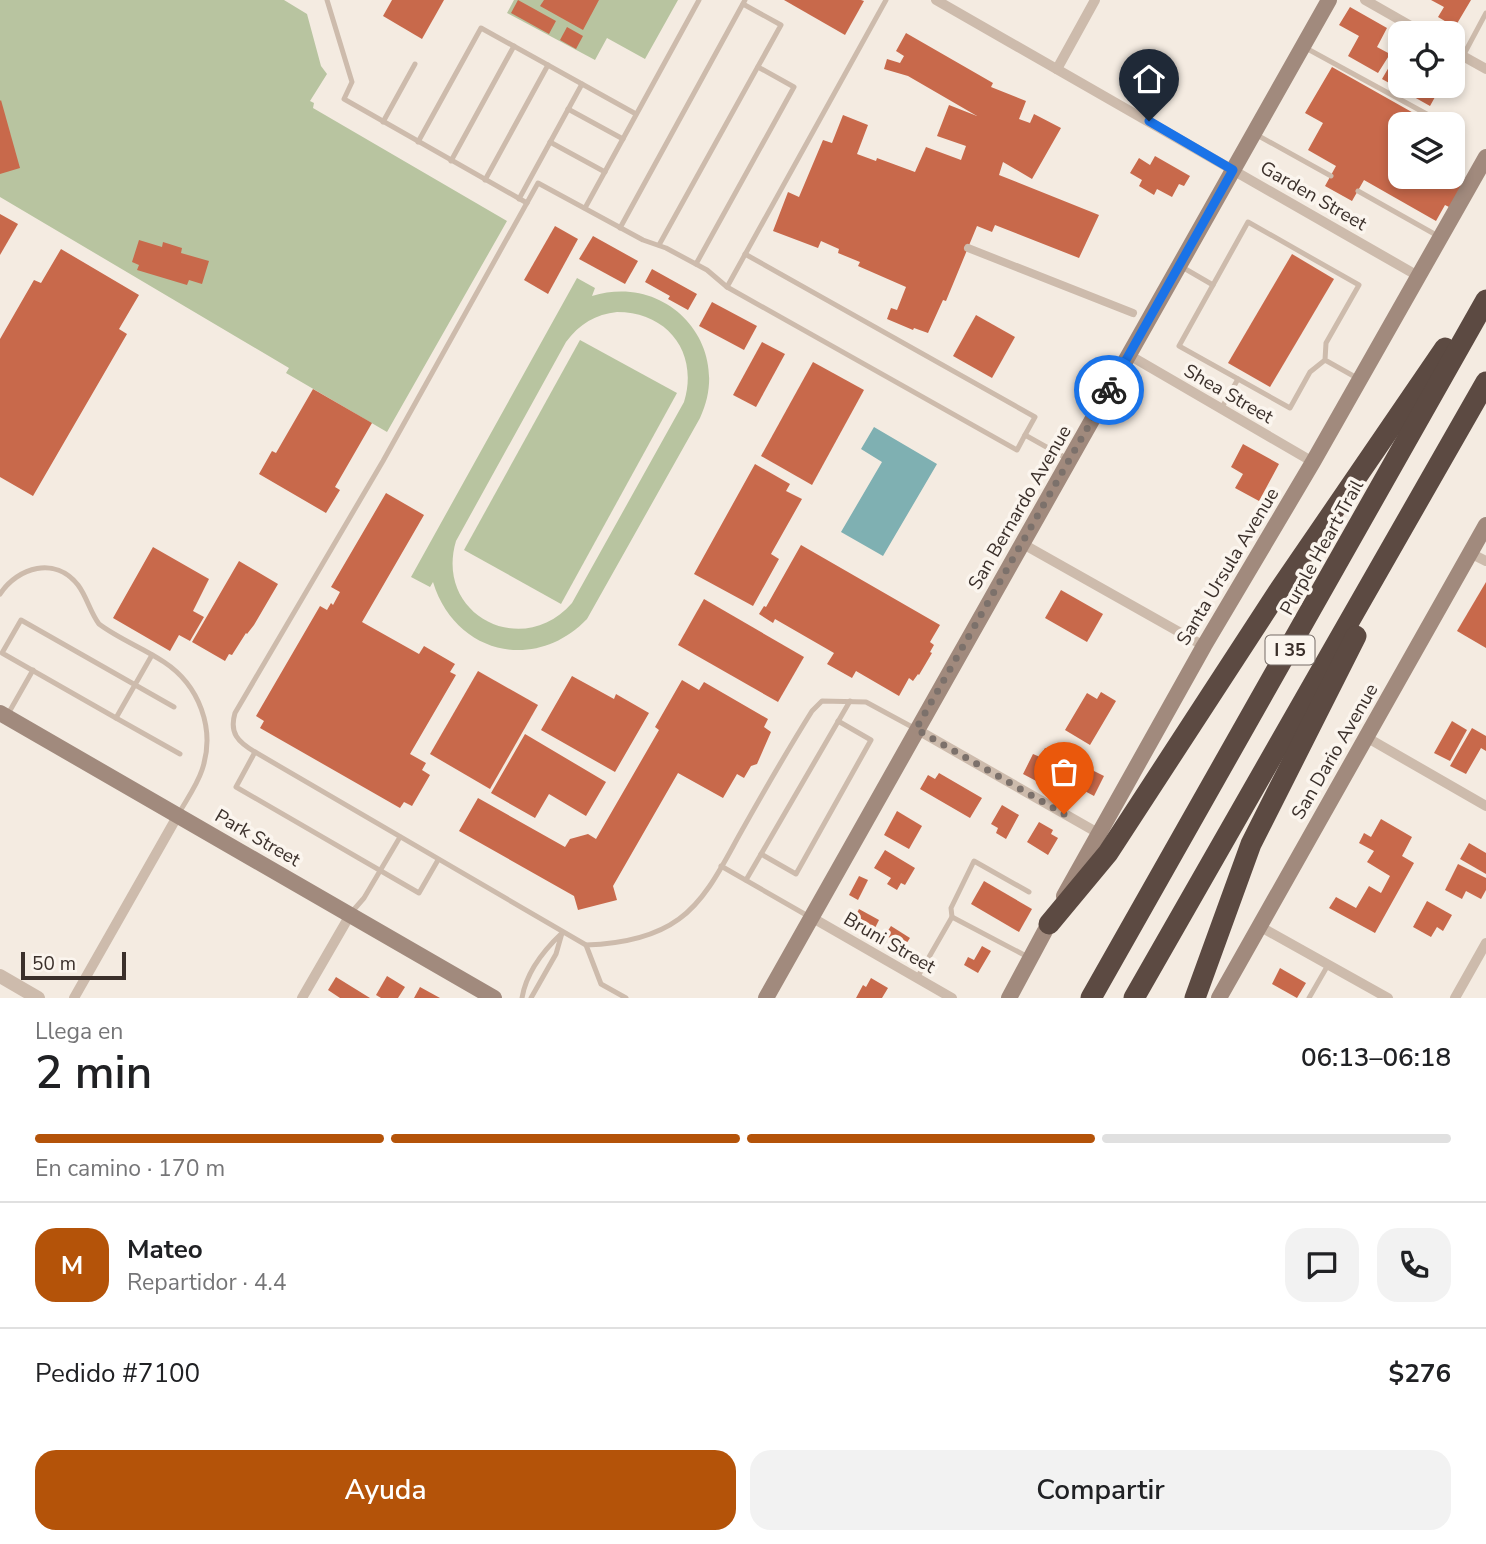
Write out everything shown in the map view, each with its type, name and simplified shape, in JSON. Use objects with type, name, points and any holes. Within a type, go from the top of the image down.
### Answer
[{"type":"highway","points":[[1049,924],[1108,853],[1278,592],[1486,288]]},
{"type":"highway","name":"Purple Heart Trail","points":[[1091,998],[1486,300]]},
{"type":"highway","name":"I 35","points":[[1134,998],[1486,382]]},
{"type":"highway","points":[[1195,998],[1251,845],[1332,685],[1426,488]]},
{"type":"main road","name":"San Bernardo Avenue","points":[[766,998],[1329,0]]},
{"type":"main road","name":"Santa Ursula Avenue","points":[[1009,998],[1098,833],[1204,646],[1313,462],[1486,157]]},
{"type":"main road","name":"San Dario Avenue","points":[[1219,998],[1486,525]]},
{"type":"main road","name":"Park Street","points":[[2,719],[178,815],[494,998]]},
{"type":"street","name":"Garden Street","points":[[936,0],[1418,276]]},
{"type":"street","points":[[1057,69],[1095,0]]},
{"type":"street","points":[[1365,0],[1402,21]]},
{"type":"street","points":[[1465,57],[1486,69]]},
{"type":"street","points":[[968,248],[1133,313]]},
{"type":"street","name":"Shea Street","points":[[1129,355],[1313,462]]},
{"type":"street","points":[[1023,544],[1204,646]]},
{"type":"street","points":[[1470,553],[1486,561]]},
{"type":"street","points":[[916,729],[1098,833]]},
{"type":"street","points":[[1366,737],[1486,806]]},
{"type":"street","points":[[74,998],[178,815]]},
{"type":"street","points":[[302,998],[350,915]]},
{"type":"street","name":"Bruni Street","points":[[811,917],[952,998]]},
{"type":"street","points":[[1259,926],[1388,998]]},
{"type":"street","points":[[1455,998],[1486,943]]},
{"type":"street","points":[[0,976],[38,998]]},
{"type":"lane","points":[[327,0],[352,82],[344,99],[527,203]]},
{"type":"lane","points":[[585,208],[699,0]]},
{"type":"lane","points":[[727,287],[886,0]]},
{"type":"lane","points":[[620,228],[744,2],[781,25],[659,245]]},
{"type":"lane","points":[[1465,43],[1486,13]]},
{"type":"lane","points":[[418,142],[481,28],[636,114]]},
{"type":"lane","points":[[451,160],[514,46]]},
{"type":"lane","points":[[1303,46],[1423,112]]},
{"type":"lane","points":[[383,121],[415,64]]},
{"type":"lane","points":[[485,180],[548,65]]},
{"type":"lane","points":[[696,264],[794,87],[758,67]]},
{"type":"lane","points":[[519,199],[582,84]]},
{"type":"lane","points":[[568,109],[623,139]]},
{"type":"lane","points":[[1254,133],[1331,176]]},
{"type":"lane","points":[[550,142],[605,172]]},
{"type":"lane","points":[[745,254],[1035,417],[1017,450],[727,287],[696,264],[643,240],[538,183],[383,461],[235,713],[232,723],[234,734],[238,741],[255,752],[586,945],[612,944],[668,926],[694,906],[721,866],[812,711],[822,701],[866,702],[916,729]]},
{"type":"lane","points":[[1358,191],[1440,237]]},
{"type":"lane","points":[[1248,222],[1359,285],[1326,343],[1325,360],[1310,372],[1290,408],[1179,346],[1248,222]]},
{"type":"lane","points":[[1179,266],[1213,285]]},
{"type":"lane","points":[[1325,360],[1359,379]]},
{"type":"lane","points":[[1221,409],[1238,379]]},
{"type":"lane","points":[[1025,435],[1070,460]]},
{"type":"lane","points":[[0,594],[10,580],[24,572],[40,568],[57,570],[76,583],[99,624],[152,655],[181,676],[197,697],[206,723],[207,746],[202,769],[178,815]]},
{"type":"lane","points":[[174,706],[21,620],[2,653],[180,754]]},
{"type":"lane","points":[[116,718],[152,655]]},
{"type":"lane","points":[[2,719],[33,670]]},
{"type":"lane","points":[[746,880],[850,701]]},
{"type":"lane","points":[[761,854],[796,874],[803,862],[872,740],[838,721]]},
{"type":"lane","points":[[255,752],[236,787],[419,893],[438,860]]},
{"type":"lane","points":[[350,915],[364,898],[400,837]]},
{"type":"lane","points":[[916,978],[952,917],[951,908],[974,861],[1029,892]]},
{"type":"lane","points":[[721,866],[811,917]]},
{"type":"lane","points":[[952,917],[1030,958]]},
{"type":"lane","points":[[522,998],[524,986],[546,948],[562,933]]},
{"type":"lane","points":[[531,998],[556,954],[562,933]]},
{"type":"lane","points":[[586,945],[601,984],[626,998]]},
{"type":"lane","points":[[1308,998],[1328,965]]},
{"type":"green space","points":[[0,0],[284,0],[307,14],[321,66],[327,74],[310,101],[314,103],[313,108],[507,221],[387,432],[286,373],[289,368],[0,197]]},
{"type":"green space","points":[[514,0],[678,0],[645,59],[607,38],[595,60],[507,13]]},
{"type":"green space","points":[[577,278],[595,288],[592,296],[620,291],[646,295],[669,305],[687,321],[701,341],[708,365],[708,391],[700,418],[587,619],[566,636],[544,646],[521,650],[499,648],[478,640],[459,626],[444,606],[433,582],[430,587],[411,577]],"holes":[[[617,312],[651,319],[665,328],[683,352],[688,384],[684,402],[572,603],[552,620],[530,628],[508,628],[487,621],[470,608],[458,590],[453,567],[456,541],[566,342],[582,325],[602,315]]]},
{"type":"green space","points":[[580,340],[677,393],[561,604],[464,550]]},
{"type":"water","points":[[874,427],[937,464],[883,556],[841,532],[882,462],[861,449]]},
{"type":"building","points":[[392,0],[444,0],[422,39],[383,16]]},
{"type":"building","points":[[518,0],[556,21],[549,34],[511,13]]},
{"type":"building","points":[[544,0],[599,0],[583,30],[540,6]]},
{"type":"building","points":[[784,0],[861,0],[864,1],[845,35]]},
{"type":"building","points":[[1431,0],[1471,0],[1459,21],[1445,21],[1438,17],[1444,7]]},
{"type":"building","points":[[1350,7],[1387,28],[1377,47],[1388,53],[1388,57],[1378,73],[1348,56],[1359,36],[1339,25]]},
{"type":"building","points":[[567,27],[583,36],[576,49],[560,40]]},
{"type":"building","points":[[906,33],[993,83],[991,87],[1026,101],[1019,119],[1030,123],[1034,114],[1061,128],[1032,179],[1003,162],[999,175],[1099,215],[1079,258],[995,225],[992,232],[977,226],[946,301],[943,300],[928,333],[887,319],[891,308],[897,310],[906,287],[858,266],[860,262],[838,253],[839,249],[821,241],[818,248],[773,231],[788,192],[799,197],[823,140],[832,143],[843,115],[868,125],[857,154],[876,161],[877,158],[915,172],[926,147],[961,160],[966,146],[937,136],[949,105],[977,116],[908,76],[884,69],[887,59],[900,63],[904,56],[896,51]]},
{"type":"building","points":[[1332,67],[1412,112],[1388,112],[1388,189],[1467,189],[1455,210],[1445,205],[1436,221],[1364,180],[1352,201],[1325,186],[1336,166],[1308,150],[1323,123],[1305,113]]},
{"type":"building","points":[[1388,69],[1388,82],[1382,79]]},
{"type":"building","points":[[1416,98],[1434,98],[1430,106]]},
{"type":"building","points":[[0,101],[20,168],[0,174]]},
{"type":"building","points":[[1155,156],[1190,176],[1184,186],[1179,184],[1172,197],[1157,189],[1154,195],[1139,186],[1142,180],[1130,173],[1139,158],[1150,165]]},
{"type":"building","points":[[0,214],[18,224],[0,255]]},
{"type":"building","points":[[555,226],[578,239],[548,294],[524,280]]},
{"type":"building","points":[[593,236],[638,261],[625,284],[579,259]]},
{"type":"building","points":[[139,240],[162,247],[163,242],[182,248],[181,253],[209,261],[202,284],[189,280],[187,285],[137,270],[139,265],[132,262]]},
{"type":"building","points":[[61,249],[139,295],[119,329],[127,334],[33,496],[0,477],[0,339],[34,280],[41,283]]},
{"type":"building","points":[[1292,254],[1334,279],[1270,387],[1228,363]]},
{"type":"building","points":[[652,269],[697,294],[688,310],[645,282]]},
{"type":"building","points":[[712,302],[757,326],[744,350],[699,326]]},
{"type":"building","points":[[976,315],[1015,337],[992,378],[953,356]]},
{"type":"building","points":[[762,342],[785,354],[756,407],[733,395]]},
{"type":"building","points":[[813,362],[864,390],[812,485],[761,456]]},
{"type":"building","points":[[313,389],[372,423],[335,487],[340,490],[326,513],[259,474],[272,451],[276,453]]},
{"type":"building","points":[[1243,444],[1279,464],[1259,501],[1235,488],[1243,474],[1231,467]]},
{"type":"building","points":[[755,464],[790,484],[786,491],[802,499],[771,554],[779,559],[753,606],[694,574]]},
{"type":"building","points":[[386,493],[424,515],[362,622],[419,654],[424,646],[455,664],[450,672],[456,675],[410,754],[426,763],[422,770],[430,775],[412,806],[404,802],[400,808],[260,728],[264,721],[256,716],[320,606],[327,610],[331,603],[333,605],[340,592],[331,587]]},
{"type":"building","points":[[801,545],[940,625],[930,642],[934,645],[930,652],[932,653],[919,675],[913,681],[909,678],[899,696],[856,671],[852,678],[827,664],[834,653],[775,619],[773,623],[759,614],[764,606],[766,607]]},
{"type":"building","points":[[153,547],[209,579],[193,611],[204,617],[190,641],[179,635],[170,651],[113,618]]},
{"type":"building","points":[[239,561],[278,584],[254,625],[225,661],[192,642]]},
{"type":"building","points":[[1486,582],[1486,648],[1457,631]]},
{"type":"building","points":[[1061,590],[1103,614],[1087,642],[1045,618]]},
{"type":"building","points":[[704,599],[804,657],[778,702],[678,645]]},
{"type":"building","points":[[478,671],[538,705],[490,789],[430,754]]},
{"type":"building","points":[[572,676],[614,699],[616,694],[649,713],[615,772],[541,730]]},
{"type":"building","points":[[682,680],[699,690],[704,682],[768,719],[764,727],[771,732],[757,764],[751,766],[744,778],[737,774],[723,798],[678,773],[613,886],[617,900],[578,910],[574,896],[459,831],[478,798],[565,847],[570,839],[588,834],[596,839],[659,730],[655,727]]},
{"type":"building","points":[[1101,692],[1116,701],[1090,745],[1065,730],[1087,693],[1097,699]]},
{"type":"building","points":[[1452,721],[1467,730],[1450,761],[1434,753]]},
{"type":"building","points":[[1472,728],[1486,736],[1486,751],[1481,748],[1466,774],[1450,766]]},
{"type":"building","points":[[525,734],[606,782],[586,816],[549,794],[535,818],[491,793]]},
{"type":"building","points":[[1045,748],[1056,753],[1051,764],[1077,778],[1084,766],[1104,776],[1094,796],[1081,789],[1074,801],[1023,774],[1033,754],[1040,757]]},
{"type":"building","points":[[939,773],[982,798],[970,818],[920,789],[928,775],[935,779]]},
{"type":"building","points":[[1002,805],[1019,815],[1006,839],[996,833],[998,828],[991,824]]},
{"type":"building","points":[[897,811],[922,826],[909,849],[884,835]]},
{"type":"building","points":[[1381,819],[1412,837],[1402,856],[1414,863],[1375,933],[1329,908],[1336,897],[1356,908],[1369,886],[1381,893],[1390,876],[1367,862],[1374,851],[1359,843],[1364,833],[1371,837]]},
{"type":"building","points":[[1039,822],[1053,830],[1051,834],[1058,838],[1048,855],[1027,842]]},
{"type":"building","points":[[1469,843],[1486,853],[1486,874],[1460,859]]},
{"type":"building","points":[[885,850],[915,868],[905,885],[901,883],[897,890],[887,884],[891,878],[874,868]]},
{"type":"building","points":[[1458,864],[1486,878],[1486,890],[1481,899],[1466,891],[1462,899],[1445,890]]},
{"type":"building","points":[[859,876],[868,880],[858,900],[849,895]]},
{"type":"building","points":[[984,881],[1032,909],[1019,932],[971,904]]},
{"type":"building","points":[[1427,901],[1452,915],[1443,931],[1437,927],[1431,937],[1413,927]]},
{"type":"building","points":[[859,909],[879,920],[874,930],[854,919]]},
{"type":"building","points":[[891,926],[910,938],[904,947],[885,935]]},
{"type":"building","points":[[982,946],[991,951],[978,973],[964,965],[968,957],[974,960]]},
{"type":"building","points":[[1280,968],[1306,983],[1297,998],[1272,984]]},
{"type":"building","points":[[387,976],[405,987],[398,998],[381,998],[376,995]]},
{"type":"building","points":[[336,977],[370,998],[340,998],[328,990]]},
{"type":"building","points":[[871,978],[888,988],[882,998],[856,998],[863,985],[866,987]]},
{"type":"building","points":[[420,987],[440,998],[414,998]]},
{"type":"way so far","points":[[1064,814],[916,729],[1109,390]]},
{"type":"route","points":[[1109,390],[1233,170],[1149,121]]}]
